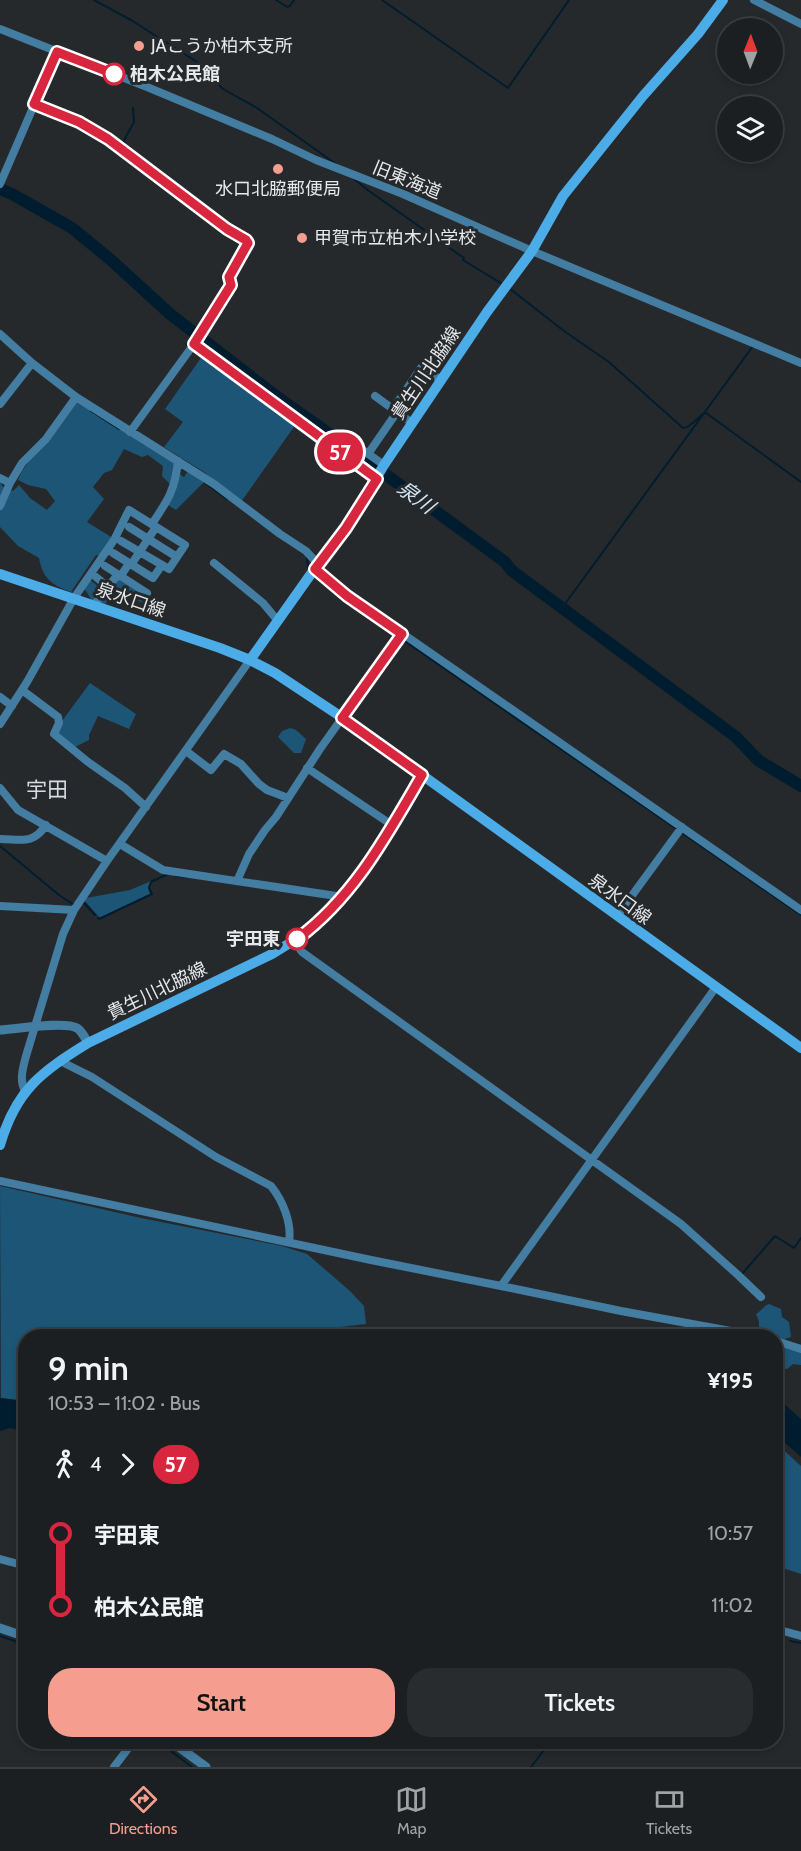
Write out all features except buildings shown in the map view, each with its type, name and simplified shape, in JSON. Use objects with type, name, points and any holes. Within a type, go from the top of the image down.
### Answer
[{"type":"main road","name":"貴生川北脇線","points":[[250,660],[346,528],[412,423],[487,312],[532,251],[563,196],[643,96],[698,34],[723,0]]},
{"type":"main road","name":"泉水口線","points":[[0,573],[250,660]]},
{"type":"main road","points":[[250,660],[275,673],[422,775]]},
{"type":"main road","name":"貴生川北脇線","points":[[0,1145],[12,1111],[25,1091],[60,1060],[87,1043],[272,954],[294,941],[323,918],[344,897],[375,854],[422,775]]},
{"type":"main road","name":"泉水口線","points":[[422,775],[801,1048]]},
{"type":"street","points":[[754,0],[801,24]]},
{"type":"street","name":"旧東海道","points":[[0,29],[147,87],[801,363]]},
{"type":"street","points":[[0,184],[57,52]]},
{"type":"street","points":[[34,104],[79,122],[108,139],[248,243],[229,277],[231,285],[195,342],[130,432]]},
{"type":"street","points":[[0,334],[32,363],[76,397],[214,484],[306,551],[316,567],[347,596],[801,910]]},
{"type":"street","points":[[195,342],[377,479]]},
{"type":"street","points":[[0,404],[32,363]]},
{"type":"street","points":[[368,454],[423,365],[441,381]]},
{"type":"street","points":[[375,396],[412,423]]},
{"type":"street","points":[[0,506],[22,463],[46,439],[76,397]]},
{"type":"street","points":[[336,449],[344,437],[384,465]]},
{"type":"street","points":[[94,605],[115,578],[120,576],[140,552],[148,539],[176,483],[178,461]]},
{"type":"street","points":[[0,478],[10,483]]},
{"type":"street","points":[[0,724],[74,598],[114,540],[129,510],[185,545],[169,569],[121,541]]},
{"type":"street","points":[[129,527],[177,557]]},
{"type":"street","points":[[113,553],[153,578],[162,565]]},
{"type":"street","points":[[214,563],[263,603],[278,621]]},
{"type":"street","points":[[105,566],[147,593]]},
{"type":"street","points":[[96,577],[108,587]]},
{"type":"street","points":[[237,881],[249,854],[265,830],[402,634]]},
{"type":"street","points":[[25,1091],[22,1086],[22,1074],[34,1027],[63,934],[74,910],[250,660]]},
{"type":"street","points":[[22,690],[58,717],[59,723],[54,734],[125,788],[146,807]]},
{"type":"street","points":[[0,697],[12,706]]},
{"type":"street","points":[[186,751],[211,770],[224,754],[241,764],[267,790],[288,798]]},
{"type":"street","points":[[307,768],[392,825]]},
{"type":"street","points":[[0,788],[18,810],[107,861]]},
{"type":"street","points":[[0,839],[31,840],[42,832],[46,825]]},
{"type":"street","points":[[617,916],[682,827]]},
{"type":"street","points":[[120,844],[163,870],[344,897]]},
{"type":"street","points":[[0,906],[74,910]]},
{"type":"street","points":[[294,941],[302,952],[681,1224],[760,1297]]},
{"type":"street","points":[[501,1286],[716,987]]},
{"type":"street","points":[[0,1030],[63,1025],[76,1027],[83,1033],[87,1043]]},
{"type":"street","points":[[60,1060],[92,1077],[216,1157],[271,1186],[289,1224],[289,1242]]},
{"type":"street","points":[[0,1181],[621,1311],[720,1329]]},
{"type":"street","points":[[783,1343],[801,1349]]},
{"type":"street","points":[[0,1559],[18,1564]]},
{"type":"street","points":[[0,1628],[18,1634]]},
{"type":"street","points":[[783,1631],[801,1636]]},
{"type":"street","points":[[114,1767],[128,1749]]},
{"type":"street","points":[[182,1749],[206,1767]]},
{"type":"shaded area","points":[[203,355],[296,424],[241,502],[204,472],[164,447],[183,422],[165,409]]},
{"type":"shaded area","points":[[71,398],[175,462],[175,471],[184,477],[188,471],[204,482],[176,510],[166,504],[171,485],[162,476],[163,466],[148,455],[142,457],[124,449],[112,470],[104,473],[93,487],[104,499],[87,522],[116,540],[108,556],[96,555],[71,592],[49,580],[39,558],[18,546],[0,527],[0,482],[3,487],[13,491],[19,485],[30,498],[47,510],[55,501],[46,489],[18,480],[46,438],[44,435]]},
{"type":"shaded area","points":[[114,576],[146,597],[144,604],[116,587],[104,606],[91,599],[84,588],[89,579],[100,588]]},
{"type":"shaded area","points":[[90,683],[136,714],[129,729],[98,716],[89,740],[75,747],[58,732],[62,721]]},
{"type":"shaded area","points":[[290,728],[306,739],[301,753],[294,753],[278,737],[282,731]]},
{"type":"shaded area","points":[[151,881],[148,888],[150,894],[100,918],[85,901],[86,898],[130,890]]},
{"type":"shaded area","points":[[0,1186],[141,1218],[282,1246],[307,1254],[364,1306],[366,1324],[323,1329],[18,1329],[18,1400],[1,1398]]},
{"type":"shaded area","points":[[769,1304],[781,1309],[782,1317],[789,1322],[791,1337],[784,1341],[801,1350],[801,1365],[793,1364],[787,1369],[783,1368],[783,1329],[759,1329],[756,1314]]},
{"type":"shaded area","points":[[0,1398],[18,1400],[18,1430],[10,1428],[0,1431]]},
{"type":"shaded area","points":[[783,1403],[801,1419],[801,1457],[783,1441]]},
{"type":"shaded area","points":[[783,1449],[801,1466],[801,1574],[783,1569]]},
{"type":"waterway","points":[[94,0],[131,20],[208,69],[223,89],[257,108],[336,164]]},
{"type":"waterway","points":[[276,0],[287,7],[294,0]]},
{"type":"waterway","points":[[382,0],[508,88],[569,0]]},
{"type":"waterway","points":[[126,149],[124,140],[134,122],[133,108]]},
{"type":"waterway","points":[[354,179],[464,258],[463,260],[504,285]]},
{"type":"waterway","points":[[176,186],[200,204]]},
{"type":"waterway","name":"泉川","points":[[0,189],[72,228],[170,314],[276,396],[505,562],[511,570],[736,737],[758,760],[801,786]]},
{"type":"waterway","points":[[509,288],[564,331],[609,362],[683,428],[690,426],[705,413]]},
{"type":"waterway","points":[[562,608],[753,346]]},
{"type":"waterway","points":[[91,411],[119,429]]},
{"type":"waterway","points":[[706,413],[801,482]]},
{"type":"waterway","points":[[205,483],[227,499]]},
{"type":"waterway","points":[[307,556],[308,567],[311,570]]},
{"type":"waterway","points":[[317,576],[354,606],[801,915]]},
{"type":"waterway","points":[[0,846],[74,905]]},
{"type":"waterway","points":[[98,918],[152,894],[149,888],[151,882],[168,874]]},
{"type":"waterway","points":[[176,876],[188,877]]},
{"type":"waterway","points":[[83,902],[95,915]]},
{"type":"waterway","points":[[742,1274],[775,1236],[794,1248],[801,1238]]},
{"type":"waterway","points":[[0,1636],[18,1642]]},
{"type":"waterway","points":[[790,1641],[801,1643]]},
{"type":"waterway","points":[[168,1749],[192,1767]]},
{"type":"waterway","points":[[531,1767],[545,1749]]},
{"type":"bus line","name":"57","points":[[114,74],[57,52],[34,104],[79,122],[108,139],[227,229],[246,240],[248,243],[229,277],[231,285],[194,344],[377,479],[346,528],[315,569],[347,596],[402,634],[342,718],[422,775],[375,854],[344,897],[297,939]]},
{"type":"place","name":"JAこうか柏木支所","points":[[139,46]]},
{"type":"place","name":"柏木公民館","points":[[114,74]]},
{"type":"place","name":"水口北脇郵便局","points":[[278,169]]},
{"type":"place","name":"甲賀市立柏木小学校","points":[[302,238]]},
{"type":"place","name":"宇田東","points":[[297,939]]},
{"type":"district","name":"宇田","points":[[47,789]]}]
